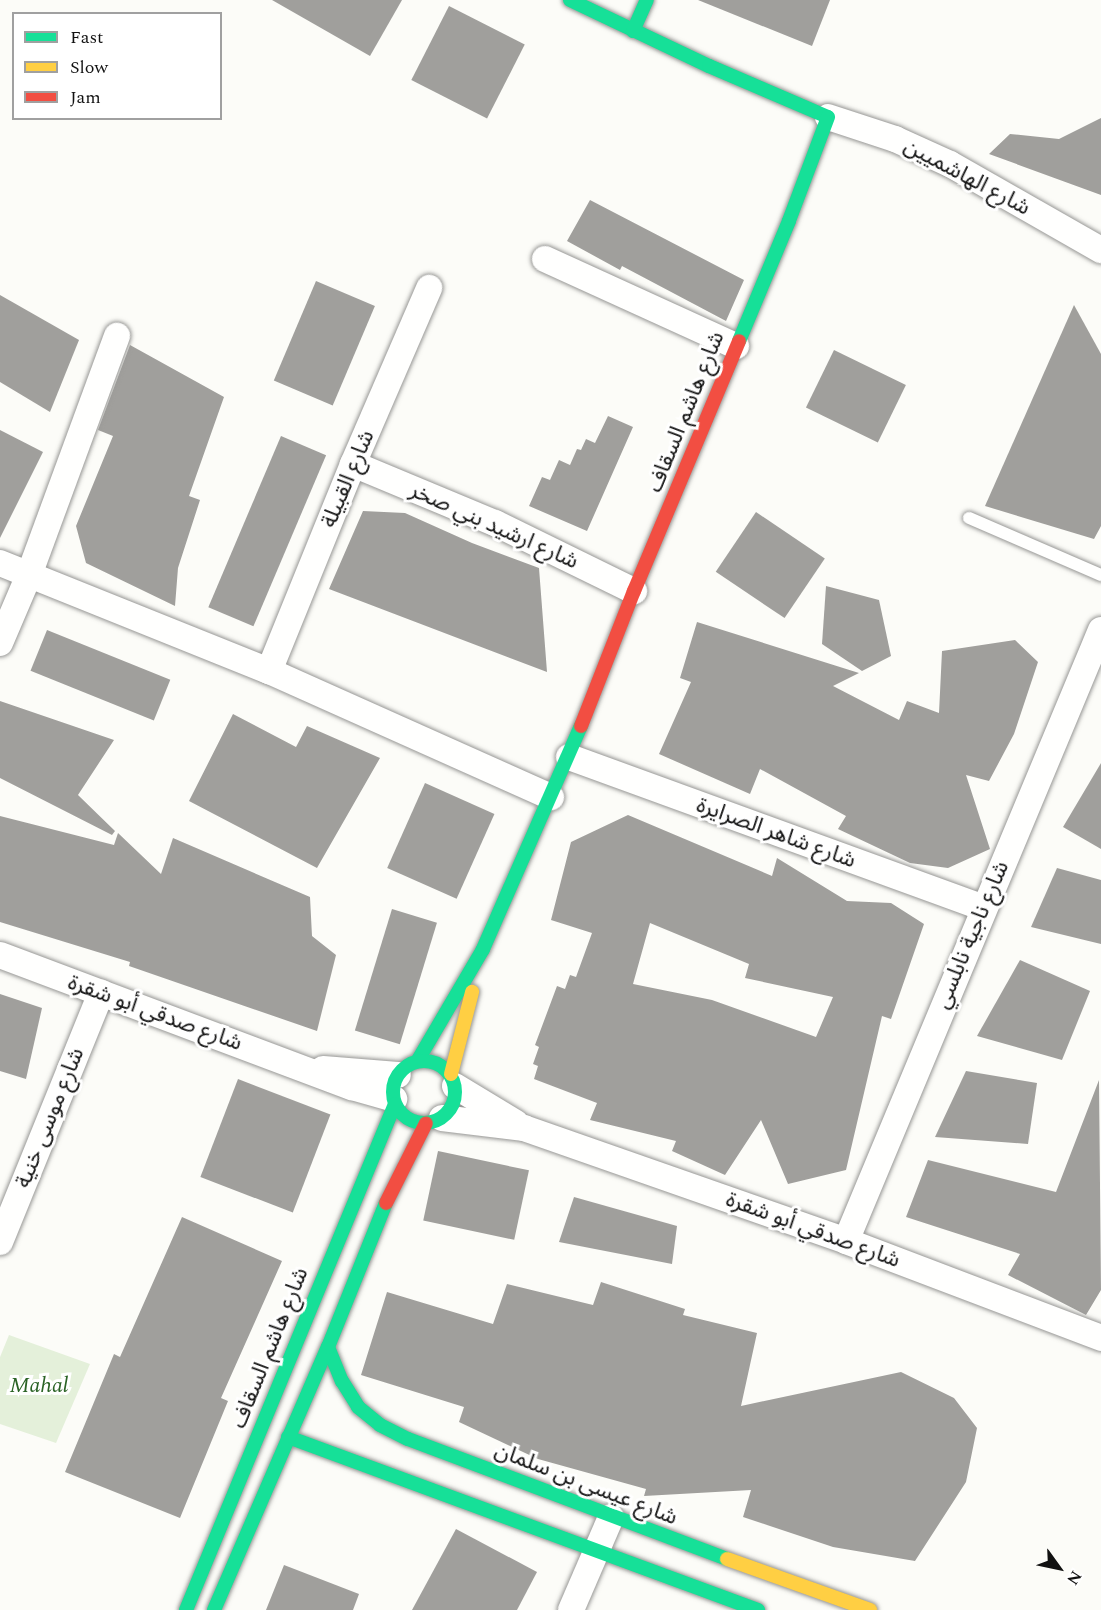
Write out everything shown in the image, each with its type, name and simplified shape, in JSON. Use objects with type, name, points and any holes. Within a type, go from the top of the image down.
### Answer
[{"type":"street","points":[[570,0],[633,31],[828,117]]},
{"type":"street","points":[[633,31],[647,0]]},
{"type":"street","name":"شارع الهاشميين","points":[[828,117],[895,139],[950,164],[1101,250]]},
{"type":"street","name":"شارع هاشم السقاف","points":[[408,1068],[483,949],[569,757],[634,591],[789,221],[828,117]]},
{"type":"street","points":[[545,259],[736,346]]},
{"type":"street","name":"شارع القبيلة","points":[[269,671],[353,464],[429,288]]},
{"type":"street","points":[[0,643],[29,575],[117,336]]},
{"type":"street","name":"شارع ارشيد بني صخر","points":[[353,464],[495,523],[634,591]]},
{"type":"street","points":[[0,563],[269,671],[551,797]]},
{"type":"street","name":"شارع ناجية نابلسي","points":[[846,1241],[983,908],[1100,636]]},
{"type":"street","name":"شارع شاهر الصرايرة","points":[[569,757],[983,908]]},
{"type":"street","name":"شارع هاشم السقاف","points":[[453,1080],[483,949]]},
{"type":"street","name":"شارع صدقي أبو شقرة","points":[[0,955],[395,1102]]},
{"type":"street","name":"شارع موسى خنية","points":[[0,1242],[101,993]]},
{"type":"street","points":[[213,1610],[328,1347],[376,1224],[434,1120],[450,1109],[455,1098],[453,1080],[437,1063],[408,1068],[393,1086],[395,1102],[407,1118],[434,1120]]},
{"type":"street","name":"شارع صدقي أبو شقرة","points":[[310,1070],[408,1068]]},
{"type":"street","name":"شارع صدقي أبو شقرة","points":[[453,1080],[524,1128]]},
{"type":"street","name":"شارع هاشم السقاف","points":[[186,1610],[395,1102]]},
{"type":"street","name":"شارع صدقي أبو شقرة","points":[[434,1120],[524,1128],[846,1241],[1101,1338]]},
{"type":"street","name":"شارع عيسى بن سلمان","points":[[328,1347],[342,1381],[358,1407],[380,1425],[408,1439],[611,1517],[870,1610]]},
{"type":"street","points":[[288,1437],[758,1610]]},
{"type":"street","points":[[571,1610],[611,1517]]},
{"type":"lane","points":[[969,519],[1101,575]]},
{"type":"green space","name":"Mahal","points":[[9,1335],[90,1364],[56,1443],[0,1424],[0,1357]]},
{"type":"building","points":[[272,0],[402,0],[370,56]]},
{"type":"building","points":[[698,0],[830,0],[812,46]]},
{"type":"building","points":[[449,6],[525,45],[487,119],[411,80]]},
{"type":"building","points":[[1101,118],[1101,195],[989,154],[1010,134],[1059,139]]},
{"type":"building","points":[[590,200],[744,280],[726,321],[622,266],[620,270],[567,241]]},
{"type":"building","points":[[316,281],[375,306],[333,405],[274,380]]},
{"type":"building","points":[[0,295],[79,340],[50,412],[0,382]]},
{"type":"building","points":[[1074,305],[1101,354],[1101,526],[1094,539],[985,506]]},
{"type":"building","points":[[130,345],[224,397],[189,496],[200,500],[178,568],[175,606],[86,563],[76,526],[113,436],[98,430]]},
{"type":"building","points":[[834,350],[906,385],[878,443],[806,408]]},
{"type":"building","points":[[608,416],[633,427],[587,531],[529,506],[542,477],[550,480],[559,460],[570,465],[577,449],[581,450],[586,439],[595,443]]},
{"type":"building","points":[[0,430],[43,452],[0,538]]},
{"type":"building","points":[[281,436],[326,455],[253,626],[208,607]]},
{"type":"building","points":[[363,511],[405,513],[472,543],[539,568],[547,672],[329,589]]},
{"type":"building","points":[[756,512],[825,558],[785,618],[716,572]]},
{"type":"building","points":[[826,586],[879,600],[891,656],[862,671],[822,644]]},
{"type":"building","points":[[697,622],[859,673],[833,686],[899,720],[907,701],[939,713],[942,651],[1015,640],[1038,662],[1014,734],[989,781],[966,775],[990,849],[948,868],[910,863],[838,829],[846,816],[760,769],[750,794],[659,754],[691,682],[680,678]]},
{"type":"building","points":[[47,630],[170,680],[154,721],[31,671]]},
{"type":"building","points":[[0,701],[114,740],[78,795],[115,831],[112,835],[0,778]]},
{"type":"building","points":[[233,714],[296,747],[307,726],[380,758],[317,868],[189,801]]},
{"type":"building","points":[[1101,763],[1101,849],[1063,827]]},
{"type":"building","points":[[425,783],[494,814],[457,899],[387,868]]},
{"type":"building","points":[[628,815],[772,876],[777,858],[847,901],[891,903],[924,924],[891,1019],[882,1016],[846,1170],[788,1184],[761,1120],[725,1175],[672,1151],[676,1141],[590,1120],[597,1103],[534,1079],[538,1066],[533,1064],[539,1047],[535,1045],[557,986],[565,989],[570,975],[576,977],[592,933],[551,920],[571,842]],"holes":[[[650,923],[749,964],[745,978],[833,997],[816,1037],[712,1000],[633,984]]]},
{"type":"building","points":[[0,816],[114,845],[118,833],[161,874],[173,838],[310,897],[312,936],[336,955],[317,1031],[129,966],[130,962],[0,922]]},
{"type":"building","points":[[1057,868],[1101,880],[1101,944],[1031,927]]},
{"type":"building","points":[[392,909],[437,923],[400,1044],[355,1030]]},
{"type":"building","points":[[1020,960],[1090,991],[1062,1060],[977,1036]]},
{"type":"building","points":[[0,994],[42,1008],[26,1079],[0,1071]]},
{"type":"building","points":[[966,1071],[1037,1083],[1028,1144],[935,1137]]},
{"type":"building","points":[[238,1079],[330,1114],[293,1213],[200,1177]]},
{"type":"building","points":[[1099,1080],[1101,1290],[1086,1315],[1008,1275],[1020,1254],[906,1217],[928,1160],[1056,1192]]},
{"type":"building","points":[[438,1151],[529,1170],[514,1240],[423,1220]]},
{"type":"building","points":[[574,1197],[677,1226],[672,1264],[559,1242]]},
{"type":"building","points":[[182,1217],[282,1261],[221,1398],[228,1401],[180,1518],[65,1472],[114,1354],[120,1357]]},
{"type":"building","points":[[601,1282],[685,1309],[683,1315],[757,1333],[741,1406],[901,1372],[954,1398],[977,1428],[966,1482],[915,1561],[833,1547],[743,1517],[751,1490],[644,1496],[646,1489],[538,1459],[459,1422],[464,1407],[361,1375],[387,1292],[493,1324],[507,1284],[593,1305]]},
{"type":"building","points":[[456,1529],[537,1572],[517,1610],[412,1610]]},
{"type":"building","points":[[284,1565],[359,1594],[353,1610],[266,1610]]},
{"type":"traffic: fast","points":[[570,0],[709,66],[828,117],[789,221],[739,341]]},
{"type":"traffic: fast","points":[[633,31],[647,0]]},
{"type":"traffic: fast","points":[[418,1060],[483,949],[581,726]]},
{"type":"traffic: fast","points":[[418,1061],[430,1061],[446,1070],[453,1080],[455,1092],[453,1104],[446,1114],[430,1123],[418,1123],[407,1118],[398,1109],[393,1098],[393,1086],[398,1075],[407,1066],[418,1061]]},
{"type":"traffic: fast","points":[[186,1610],[395,1104]]},
{"type":"traffic: fast","points":[[214,1610],[328,1347],[386,1203]]},
{"type":"traffic: fast","points":[[328,1347],[342,1381],[358,1407],[380,1425],[408,1439],[727,1559]]},
{"type":"traffic: fast","points":[[288,1437],[758,1610]]},
{"type":"traffic: slow","points":[[451,1074],[472,992]]},
{"type":"traffic: slow","points":[[727,1559],[870,1610]]},
{"type":"traffic: jam","points":[[581,726],[634,591],[739,341]]},
{"type":"traffic: jam","points":[[386,1203],[426,1123]]}]
